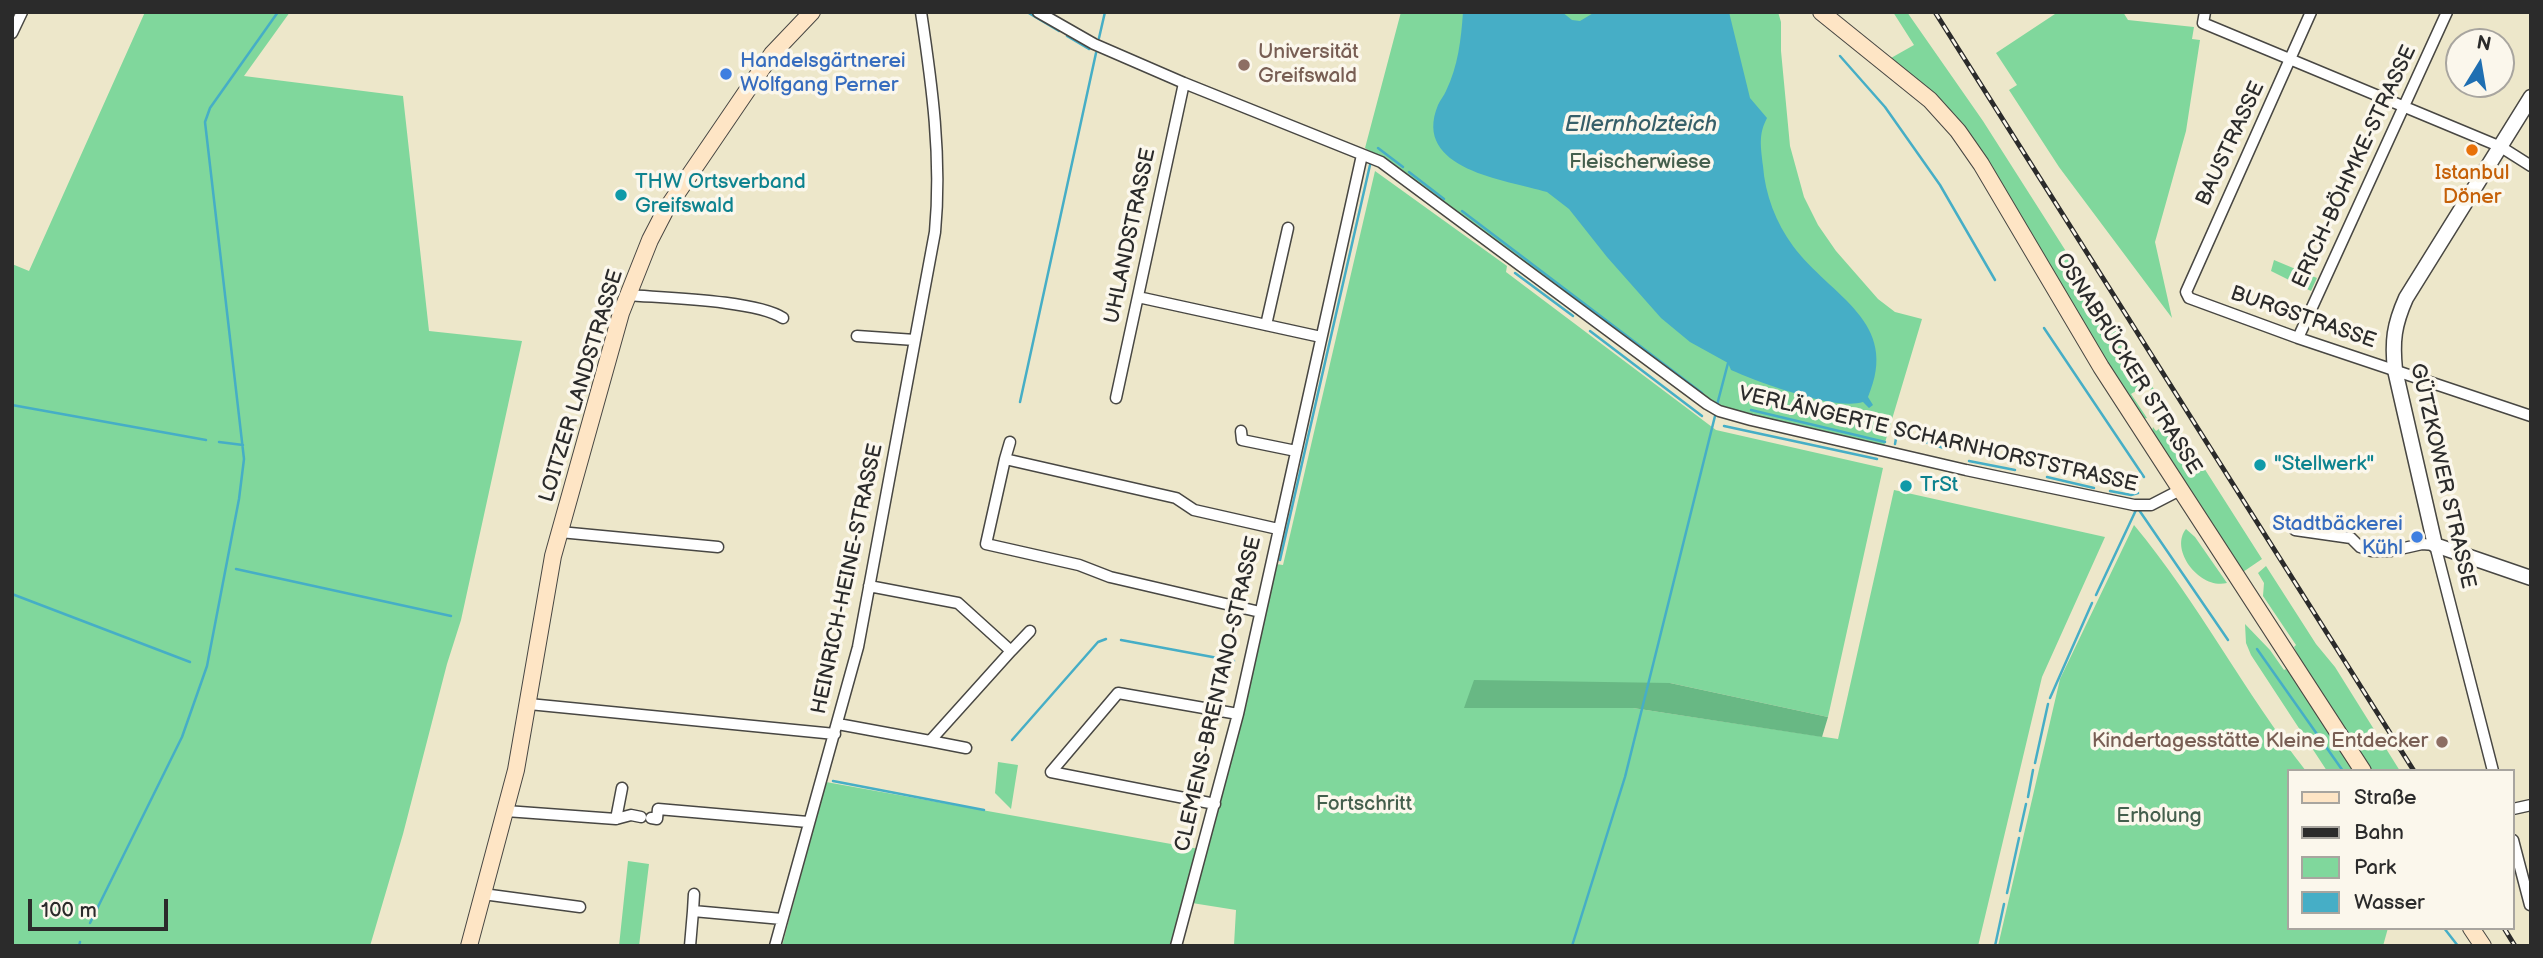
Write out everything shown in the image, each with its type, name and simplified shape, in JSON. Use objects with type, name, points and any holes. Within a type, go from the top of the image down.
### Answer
[{"type":"main road","name":"LOITZER LANDSTRASSE","points":[[469,946],[506,811],[529,704],[548,580],[603,373],[628,295],[650,240],[665,212],[772,54],[811,12]]},
{"type":"main road","name":"OSNABRÜCKER STRASSE","points":[[1821,12],[1930,100],[1958,131],[1981,164],[2101,367],[2362,769]]},
{"type":"main road","points":[[2472,930],[2483,946]]},
{"type":"street","points":[[12,33],[22,12]]},
{"type":"street","name":"HEINRICH-HEINE-STRASSE","points":[[775,946],[858,647],[935,232],[939,187],[930,72],[921,12]]},
{"type":"street","name":"VERLÄNGERTE SCHARNHORSTSTRASSE","points":[[1038,12],[1093,44],[1381,162],[1716,409],[1751,420],[1966,470],[2134,505],[2151,505],[2182,489]]},
{"type":"street","name":"BAUSTRASSE","points":[[2186,292],[2311,12]]},
{"type":"street","name":"ERICH-BÖHMKE-STRASSE","points":[[2298,338],[2447,12]]},
{"type":"street","points":[[2204,17],[2291,60],[2501,147],[2531,166]]},
{"type":"street","name":"UHLANDSTRASSE","points":[[1116,398],[1184,83]]},
{"type":"street","name":"GÜTZKOWER STRASSE","points":[[2492,769],[2435,545],[2395,370],[2394,332],[2406,298],[2531,97]]},
{"type":"street","name":"CLEMENS-BRENTANO-STRASSE","points":[[1176,946],[1238,714],[1362,155]]},
{"type":"street","points":[[1266,325],[1288,228]]},
{"type":"street","name":"BURGSTRASSE","points":[[2186,292],[2189,298],[2298,338],[2531,416]]},
{"type":"street","points":[[628,295],[750,307],[783,318]]},
{"type":"street","points":[[1138,297],[1321,337]]},
{"type":"street","points":[[857,336],[915,340]]},
{"type":"street","points":[[1241,430],[1242,440],[1296,451]]},
{"type":"street","points":[[1010,442],[986,544],[1079,565],[1110,577],[1260,612]]},
{"type":"street","points":[[1005,459],[1176,498],[1194,510],[1278,529]]},
{"type":"street","points":[[2287,522],[2295,530],[2311,530],[2351,538],[2360,547],[2381,552],[2422,544],[2435,545],[2531,579]]},
{"type":"street","name":"LOITZER LANDSTRASSE","points":[[560,532],[718,547]]},
{"type":"street","points":[[869,586],[958,603],[1011,651]]},
{"type":"street","points":[[930,741],[1030,631]]},
{"type":"street","points":[[1215,804],[1051,772],[1118,693],[1238,714]]},
{"type":"street","points":[[529,704],[836,729],[966,748]]},
{"type":"street","points":[[616,819],[622,788]]},
{"type":"street","points":[[506,811],[616,819],[631,815],[657,819],[659,809],[808,822]]},
{"type":"street","points":[[2515,848],[2530,905]]},
{"type":"street","points":[[483,894],[580,907]]},
{"type":"street","points":[[690,946],[694,894]]},
{"type":"street","points":[[693,911],[782,919]]},
{"type":"green space","points":[[145,12],[290,12],[244,76],[403,96],[429,331],[522,341],[461,620],[370,946],[12,946],[12,264],[29,271]]},
{"type":"green space","name":"Ellernholzteich","points":[[1401,12],[1778,12],[1790,146],[1804,197],[1818,225],[1836,251],[1878,299],[1895,312],[1922,319],[1884,446],[1742,413],[1709,401],[1365,148]]},
{"type":"green space","points":[[1893,12],[1907,12],[1983,121],[2262,559],[2243,572],[2151,436],[2153,427],[2156,431],[2171,421],[2147,384],[2131,394],[2147,418],[2144,419],[2138,417],[1978,150],[1883,56],[1883,51],[1891,58],[1914,45]]},
{"type":"green space","points":[[2058,12],[2123,12],[2128,20],[2194,27],[2192,39],[2200,40],[2186,131],[2155,242],[2172,318],[2059,167],[2009,90],[2017,85],[1996,53]]},
{"type":"green space","name":"Fortschritt","points":[[1375,171],[1507,266],[1506,272],[1716,430],[1883,468],[1828,717],[1670,683],[1465,708],[1633,708],[1838,739],[1894,490],[2105,537],[2042,677],[1978,946],[1252,946],[1234,945],[1236,910],[1192,903],[1246,706],[1276,564],[1283,565]]},
{"type":"green space","points":[[2274,260],[2317,278],[2311,291],[2271,271]]},
{"type":"green space","name":"Erholung","points":[[2134,525],[2179,585],[2304,769],[2288,769],[2288,930],[2387,930],[2383,946],[1998,946],[2060,679]]},
{"type":"green space","points":[[2186,529],[2195,537],[2227,583],[2217,584],[2207,580],[2190,566],[2181,547]]},
{"type":"green space","points":[[2266,566],[2316,644],[2335,667],[2399,769],[2368,769],[2309,679],[2294,647],[2296,645],[2263,596],[2264,583],[2258,573]]},
{"type":"green space","points":[[2245,624],[2270,650],[2284,670],[2304,688],[2357,769],[2326,769],[2251,655],[2246,643]]},
{"type":"green space","points":[[1474,680],[1670,683],[1828,717],[1822,737],[1633,708],[1464,708]]},
{"type":"green space","points":[[998,762],[1018,765],[1011,809],[995,793]]},
{"type":"green space","points":[[826,782],[1199,849],[1172,946],[782,946]]},
{"type":"green space","points":[[628,861],[649,864],[639,946],[619,946]]},
{"type":"water","name":"Ellernholzteich","points":[[1463,12],[1562,12],[1572,20],[1580,21],[1595,12],[1729,12],[1750,98],[1767,118],[1762,130],[1761,147],[1764,177],[1772,208],[1793,246],[1857,312],[1869,329],[1876,349],[1876,371],[1868,397],[1873,405],[1869,408],[1863,402],[1850,404],[1816,399],[1777,388],[1731,370],[1728,363],[1690,342],[1661,318],[1569,209],[1547,192],[1488,176],[1450,158],[1438,144],[1433,127],[1438,105],[1450,82],[1456,62]]},
{"type":"waterway","points":[[90,923],[182,737],[207,666],[239,499],[244,459],[205,122],[210,108],[278,12]]},
{"type":"waterway","points":[[1027,12],[1059,31]]},
{"type":"waterway","points":[[1099,38],[1105,12]]},
{"type":"waterway","points":[[1067,36],[1089,49]]},
{"type":"waterway","points":[[1020,402],[1096,53]]},
{"type":"waterway","points":[[1840,56],[1885,107],[1940,185],[1995,280]]},
{"type":"waterway","points":[[1378,148],[1403,167]]},
{"type":"waterway","points":[[1280,560],[1370,165]]},
{"type":"waterway","points":[[1409,172],[1444,199]]},
{"type":"waterway","points":[[1462,211],[1702,393]]},
{"type":"waterway","points":[[1515,273],[1573,316]]},
{"type":"waterway","points":[[2044,328],[2144,477]]},
{"type":"waterway","points":[[1590,331],[1702,416]]},
{"type":"waterway","points":[[1717,405],[1728,363]]},
{"type":"waterway","points":[[12,405],[206,440]]},
{"type":"waterway","points":[[1751,410],[1885,442]]},
{"type":"waterway","points":[[1572,946],[1625,777],[1716,412]]},
{"type":"waterway","points":[[1724,426],[1877,459]]},
{"type":"waterway","points":[[1895,444],[1897,433],[1947,449]]},
{"type":"waterway","points":[[219,442],[243,445]]},
{"type":"waterway","points":[[1969,461],[2015,470]]},
{"type":"waterway","points":[[2047,477],[2094,488]]},
{"type":"waterway","points":[[2110,491],[2131,495],[2138,493]]},
{"type":"waterway","points":[[2096,595],[2136,510]]},
{"type":"waterway","points":[[2139,510],[2228,640]]},
{"type":"waterway","points":[[236,569],[451,616]]},
{"type":"waterway","points":[[12,594],[190,662]]},
{"type":"waterway","points":[[2050,698],[2092,603]]},
{"type":"waterway","points":[[1012,740],[1098,642],[1106,639]]},
{"type":"waterway","points":[[1121,640],[1234,661]]},
{"type":"waterway","points":[[2257,649],[2342,769]]},
{"type":"waterway","points":[[2035,763],[2048,704]]},
{"type":"waterway","points":[[2028,797],[2033,770]]},
{"type":"waterway","points":[[833,781],[984,810]]},
{"type":"waterway","points":[[2020,831],[2026,804]]},
{"type":"waterway","points":[[2007,893],[2019,838]]},
{"type":"waterway","points":[[1995,946],[2004,904]]},
{"type":"waterway","points":[[2446,930],[2458,946]]},
{"type":"waterway","points":[[79,946],[80,942]]},
{"type":"railway","points":[[1935,12],[2413,769]]},
{"type":"railway","points":[[2505,930],[2515,946]]},
{"type":"place","name":"Universität Greifswald","points":[[1244,65]]},
{"type":"place","name":"Handelsgärtnerei Wolfgang Perner","points":[[726,74]]},
{"type":"place","name":"Istanbul Döner","points":[[2472,150]]},
{"type":"place","name":"THW Ortsverband Greifswald","points":[[621,195]]},
{"type":"place","name":"\"Stellwerk\"","points":[[2260,465]]},
{"type":"place","name":"TrSt","points":[[1906,486]]},
{"type":"place","name":"Stadtbäckerei Kühl","points":[[2417,537]]},
{"type":"place","name":"Kindertagesstätte Kleine Entdecker","points":[[2442,742]]},
{"type":"park label","name":"Fleischerwiese","points":[[1640,163]]}]
